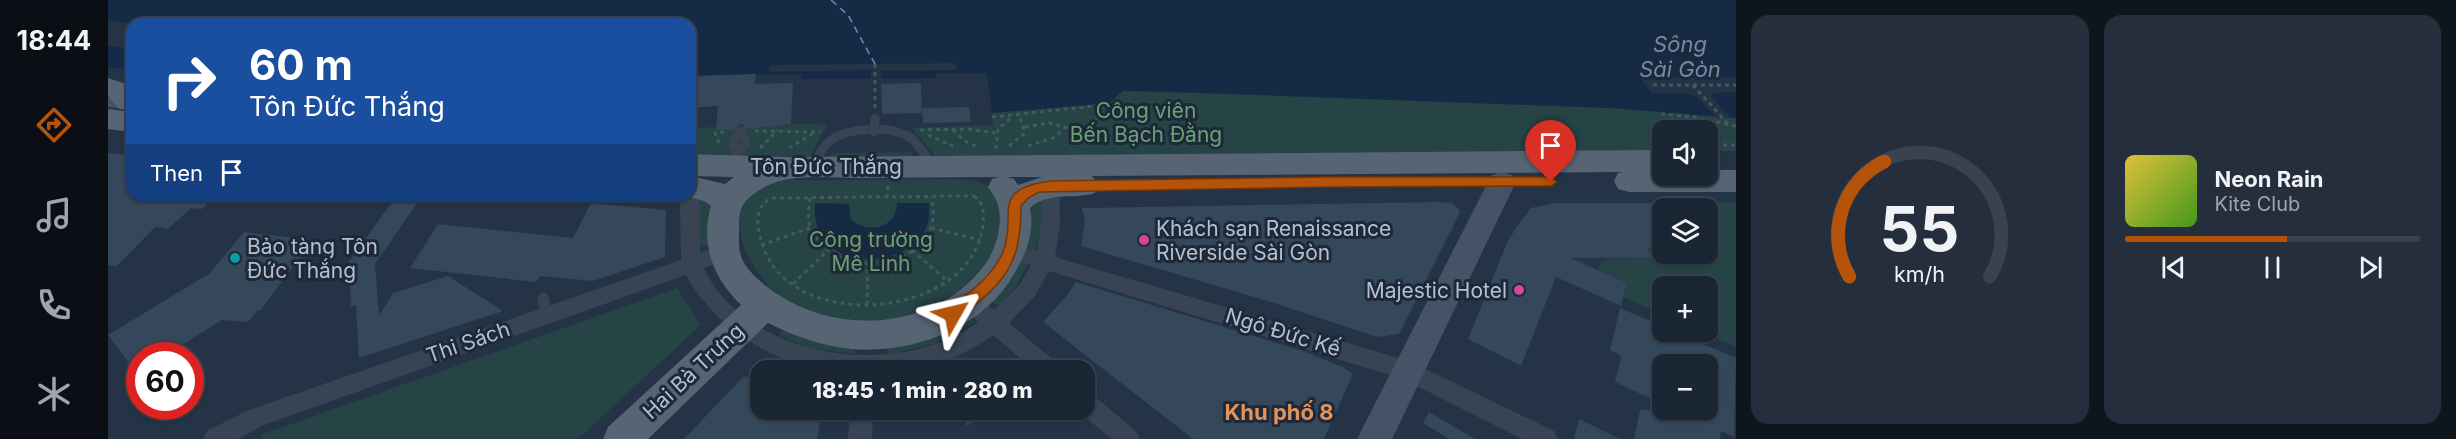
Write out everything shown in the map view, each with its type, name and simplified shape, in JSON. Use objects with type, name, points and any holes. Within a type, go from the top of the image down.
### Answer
[{"type":"main road","name":"Tôn Đức Thắng","points":[[696,164],[742,157],[796,161],[958,157],[1652,161]]},
{"type":"main road","points":[[796,161],[752,181],[735,191],[726,201],[723,227],[724,253],[734,273],[747,290],[785,317],[865,344],[953,314],[959,292],[994,278],[995,245],[1014,235],[1014,205],[1008,192],[994,179],[958,157]]},
{"type":"main road","points":[[1718,161],[1736,160]]},
{"type":"main road","points":[[1014,205],[1023,195],[1036,188],[1050,186],[1736,181]]},
{"type":"main road","points":[[696,188],[713,191],[726,201]]},
{"type":"main road","name":"Hai Bà Trưng","points":[[622,439],[766,304]]},
{"type":"street","points":[[1374,439],[1502,182]]},
{"type":"street","points":[[865,344],[898,362],[926,356],[974,338],[996,324],[1019,301],[1044,261],[1049,238],[1050,186]]},
{"type":"street","points":[[689,201],[692,264],[713,298],[766,304]]},
{"type":"street","name":"Ngô Ðức Kế","points":[[995,245],[1409,371],[1546,439]]},
{"type":"street","name":"Thi Sách","points":[[215,439],[257,417],[544,306],[724,253]]},
{"type":"street","points":[[959,292],[1037,360]]},
{"type":"street","points":[[1095,410],[1128,439]]},
{"type":"street","points":[[860,439],[861,420]]},
{"type":"lane","points":[[874,132],[875,119]]},
{"type":"lane","points":[[742,131],[746,135],[746,144],[742,157]]},
{"type":"lane","points":[[796,161],[846,132],[899,131],[912,139],[958,157]]},
{"type":"path","points":[[875,64],[875,119]]},
{"type":"path","points":[[1653,85],[1736,85]]},
{"type":"path","points":[[1693,85],[1729,124]]},
{"type":"path","points":[[992,117],[1104,105],[1099,117],[1086,133],[1081,148]]},
{"type":"path","points":[[1020,114],[1025,133],[1021,138],[998,149],[996,133],[1004,121],[1020,114]]},
{"type":"path","points":[[1661,114],[1694,117],[1736,126]]},
{"type":"path","points":[[1025,127],[1042,123],[1086,133]]},
{"type":"path","points":[[1024,146],[1053,138],[1066,127]]},
{"type":"path","points":[[914,130],[952,129],[996,133]]},
{"type":"path","points":[[919,130],[941,142],[958,157],[965,141],[952,129]]},
{"type":"path","points":[[742,157],[772,138],[778,130]]},
{"type":"path","points":[[715,133],[778,130],[827,131]]},
{"type":"path","points":[[796,161],[803,141],[816,132]]},
{"type":"path","points":[[1718,145],[1736,145]]},
{"type":"path","points":[[1009,149],[1016,148]]},
{"type":"path","points":[[887,198],[888,180]]},
{"type":"path","points":[[766,304],[780,275],[767,258],[761,245],[758,223],[759,207],[771,198],[974,196],[980,198],[983,204],[983,222],[995,245]]},
{"type":"path","points":[[810,198],[808,218],[810,228],[827,250],[842,259],[868,263],[892,260],[921,244],[931,228],[932,197]]},
{"type":"path","points":[[761,245],[810,228]]},
{"type":"path","points":[[931,228],[995,245]]},
{"type":"path","points":[[959,292],[964,266],[995,245]]},
{"type":"path","points":[[766,304],[827,250]]},
{"type":"path","points":[[912,250],[959,292]]},
{"type":"path","points":[[865,344],[868,263]]},
{"type":"path","points":[[865,344],[884,305],[917,297],[959,292]]},
{"type":"path","points":[[766,304],[819,297],[836,302],[865,344]]},
{"type":"green space","name":"Công viên Bến Bạch Đằng","points":[[1123,91],[1611,108],[1736,118],[1736,151],[1718,151],[1718,120],[1652,120],[1652,152],[935,156],[912,128],[993,125],[992,113],[1109,103]]},
{"type":"green space","points":[[828,123],[810,157],[696,154],[696,128]]},
{"type":"green space","points":[[910,152],[913,156],[830,157],[832,153]]},
{"type":"green space","name":"Công trường Mê Linh","points":[[965,179],[986,185],[997,197],[1002,231],[997,249],[986,266],[959,294],[934,309],[912,316],[883,322],[855,322],[826,317],[799,307],[775,292],[765,282],[756,270],[742,239],[739,224],[741,209],[747,196],[765,184],[781,180]]},
{"type":"green space","points":[[696,195],[706,198],[710,206],[710,246],[700,247],[699,204]]},
{"type":"green space","points":[[1044,196],[1042,228],[1035,251],[1024,248],[1030,229],[1031,201]]},
{"type":"green space","points":[[1718,202],[1736,202],[1736,347],[1718,339],[1718,276],[1652,276],[1652,310],[1623,297],[1627,283],[1597,269],[1602,261],[1608,259],[1652,258],[1652,264],[1718,264]]},
{"type":"green space","points":[[1018,260],[1028,265],[1016,286],[998,306],[988,300]]},
{"type":"green space","points":[[677,288],[701,325],[578,439],[263,439],[260,435]]},
{"type":"green space","points":[[967,314],[975,322],[937,343],[887,355],[887,343]]},
{"type":"green space","points":[[785,326],[856,343],[854,354],[808,348],[779,335]]},
{"type":"water","name":"Sông Sài Gòn","points":[[108,0],[1736,0],[1736,118],[1611,108],[1147,91],[1123,91],[1109,103],[992,113],[987,73],[936,73],[936,78],[802,79],[801,74],[696,76],[696,18],[126,18],[126,70],[108,67]]},
{"type":"water","points":[[815,203],[849,204],[851,219],[865,227],[873,228],[887,223],[892,218],[896,212],[897,203],[929,203],[927,227],[912,245],[896,254],[877,259],[858,258],[840,252],[826,241],[817,225]]},
{"type":"pier","points":[[108,21],[126,23],[126,48],[108,46]]},
{"type":"pier","points":[[955,63],[956,70],[882,71],[881,82],[871,82],[871,70],[769,72],[770,65]]},
{"type":"pier","points":[[1736,77],[1736,92],[1714,93],[1711,96],[1731,118],[1716,118],[1697,97],[1686,93],[1652,93],[1640,78]]},
{"type":"building","points":[[756,74],[755,84],[793,83],[791,124],[748,129],[741,124],[734,130],[716,130],[718,106],[696,108],[696,76]]},
{"type":"building","points":[[921,83],[922,113],[882,114],[881,84]]},
{"type":"building","points":[[969,107],[971,122],[923,123],[922,108]]},
{"type":"building","points":[[108,153],[126,155],[126,201],[210,201],[202,209],[191,208],[168,229],[155,227],[117,266],[108,265]]},
{"type":"building","points":[[393,201],[419,201],[375,264],[379,316],[393,293],[448,276],[503,311],[359,358],[356,305],[351,307],[349,262]]},
{"type":"building","points":[[591,203],[666,210],[665,257],[593,281],[540,276],[536,282],[410,268],[438,224],[573,238]]},
{"type":"building","points":[[1452,203],[1460,211],[1459,215],[1399,334],[1377,337],[1271,302],[1081,246],[1085,220],[1082,208]]},
{"type":"building","name":"Majestic Hotel","points":[[1555,203],[1652,203],[1652,248],[1647,248],[1652,258],[1571,258],[1627,283],[1621,306],[1556,277],[1521,366],[1468,339],[1507,243],[1531,208]]},
{"type":"building","points":[[244,232],[313,240],[260,311],[257,311],[248,322],[222,320],[187,342],[126,342],[126,359],[108,335],[210,273]]},
{"type":"building","points":[[1076,282],[1303,351],[1343,367],[1353,374],[1324,439],[1193,439],[1095,363],[1095,360],[1092,360],[1043,322]]},
{"type":"building","points":[[1620,308],[1652,322],[1652,342],[1698,342],[1736,358],[1734,437],[1721,431],[1720,439],[1634,439],[1640,410],[1652,410],[1652,420],[1718,420],[1718,354],[1652,354],[1652,399],[1615,382],[1621,356],[1610,350]]},
{"type":"building","points":[[744,376],[750,378],[750,420],[819,420],[818,439],[684,439]]},
{"type":"building","points":[[1429,412],[1475,439],[1449,439],[1423,423]]},
{"type":"building","points":[[1579,419],[1620,439],[1574,439]]},
{"type":"building","points":[[965,420],[978,420],[966,426]]},
{"type":"ferry route","points":[[831,0],[848,15],[875,64]]},
{"type":"place","name":"Khách sạn Renaissance Riverside Sài Gòn","points":[[1144,240]]},
{"type":"place","name":"Bảo tàng Tôn Đức Thắng","points":[[235,258]]},
{"type":"place","name":"Majestic Hotel","points":[[1519,290]]},
{"type":"district","name":"Khu phố 8","points":[[1279,412]]},
{"type":"route","points":[[953,314],[987,287],[1001,268],[1014,235],[1014,205],[1023,195],[1036,188],[1326,182],[1551,182]]}]
